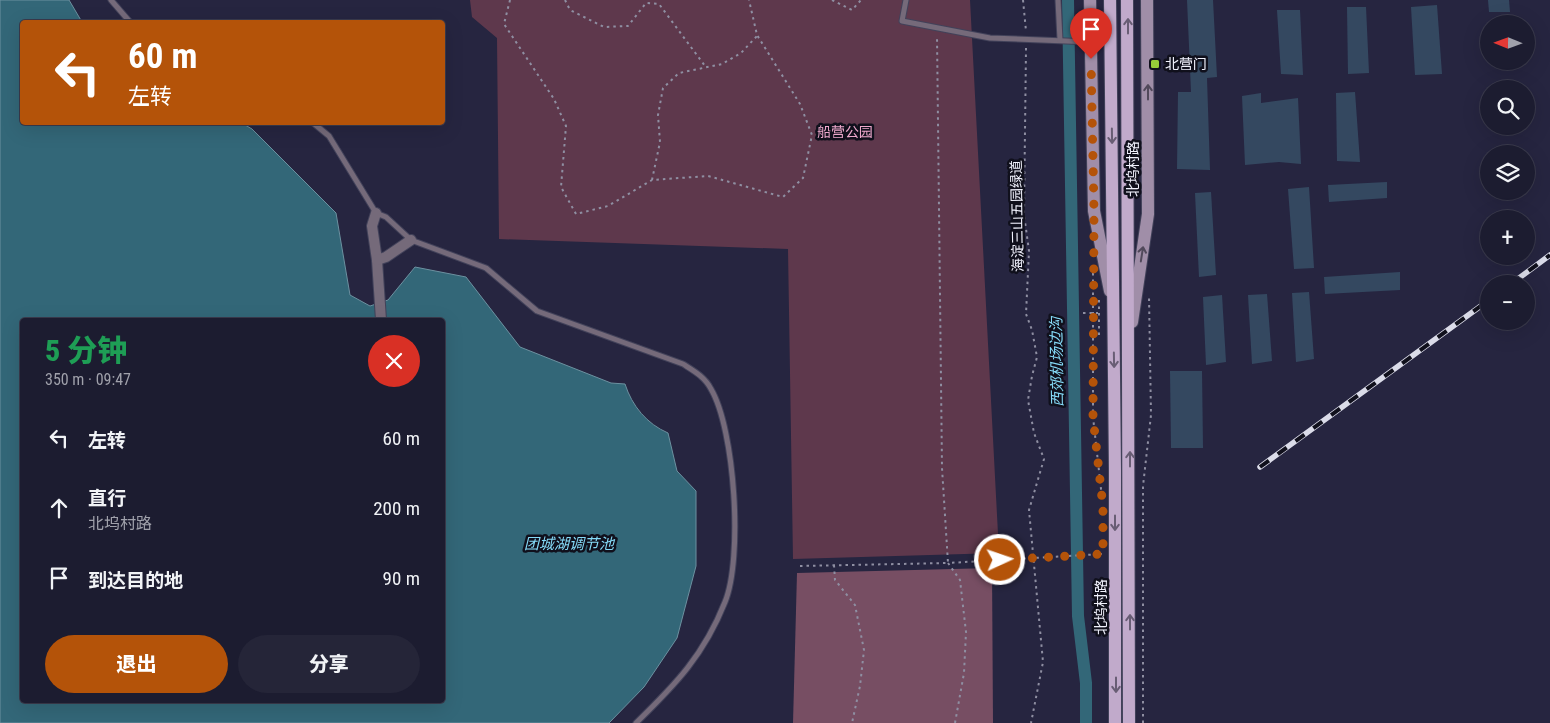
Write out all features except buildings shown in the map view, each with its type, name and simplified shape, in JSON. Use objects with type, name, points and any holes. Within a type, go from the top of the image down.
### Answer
[{"type":"main road","name":"北坞村路","points":[[1110,0],[1114,311],[1115,723]]},
{"type":"main road","name":"北坞村路","points":[[1127,0],[1129,723]]},
{"type":"street","name":"北坞村路","points":[[1090,0],[1094,211],[1114,311]]},
{"type":"street","name":"北坞村路","points":[[1129,337],[1148,214],[1147,0]]},
{"type":"street","points":[[376,214],[372,226],[378,260],[381,318]]},
{"type":"street","points":[[378,260],[386,258],[411,240]]},
{"type":"lane","points":[[111,0],[128,20]]},
{"type":"lane","points":[[906,0],[902,21],[990,38],[1091,42]]},
{"type":"lane","points":[[1058,0],[1061,40]]},
{"type":"lane","points":[[316,125],[330,136],[376,214],[386,217],[411,240],[486,268],[537,311],[683,364],[702,377],[712,389],[724,426],[735,520],[735,561],[726,600],[698,655],[678,683],[636,723]]},
{"type":"path","points":[[510,0],[504,24],[554,99],[566,126],[561,187],[576,214],[608,206],[652,180],[708,176],[783,197],[803,178],[812,135],[800,104],[757,36],[749,0]]},
{"type":"path","points":[[565,0],[570,10],[604,27],[628,26],[646,3],[659,4],[704,66]]},
{"type":"path","points":[[832,0],[852,10],[861,0]]},
{"type":"path","name":"海淀三山五园绿道","points":[[1023,0],[1026,39],[1026,178],[1024,214],[1029,251],[1026,314],[1038,357],[1032,376],[1028,400],[1034,433],[1044,459],[1029,510],[1043,662],[1031,723]]},
{"type":"path","points":[[937,28],[942,458],[948,563],[960,580],[966,632],[964,673],[955,723]]},
{"type":"path","points":[[652,180],[660,142],[658,115],[663,88],[679,73],[704,66],[722,64],[741,53],[757,36]]},
{"type":"path","points":[[1094,267],[1093,417],[1102,498]]},
{"type":"path","points":[[1144,723],[1143,486],[1151,415],[1149,291]]},
{"type":"path","points":[[1099,298],[1099,335]]},
{"type":"path","points":[[1083,313],[1099,313]]},
{"type":"path","points":[[800,566],[948,563],[1082,556],[1103,554],[1103,549]]},
{"type":"path","points":[[834,566],[836,580],[855,605],[864,650],[860,686],[852,723]]},
{"type":"green space","name":"船营公园","points":[[470,0],[970,0],[999,553],[793,559],[788,249],[499,239],[497,38],[472,17]]},
{"type":"shaded area","points":[[992,568],[993,723],[793,723],[797,573]]},
{"type":"water","name":"团城湖调节池","points":[[0,0],[69,0],[81,20],[20,20],[20,125],[245,125],[252,129],[336,213],[350,295],[370,306],[388,300],[415,267],[466,277],[520,347],[611,383],[625,384],[632,400],[641,413],[653,425],[668,433],[677,471],[696,491],[696,566],[677,638],[644,687],[609,723],[0,723]]},
{"type":"waterway","name":"西郊机场边沟","points":[[1068,0],[1078,616],[1086,683],[1086,723]]},
{"type":"railway","points":[[1523,275],[1550,255]]},
{"type":"railway","points":[[1260,467],[1480,307]]},
{"type":"place","name":"北营门","points":[[1155,64]]},
{"type":"route","points":[[1000,560],[1103,554],[1103,507],[1093,417],[1094,211],[1091,59]]}]
